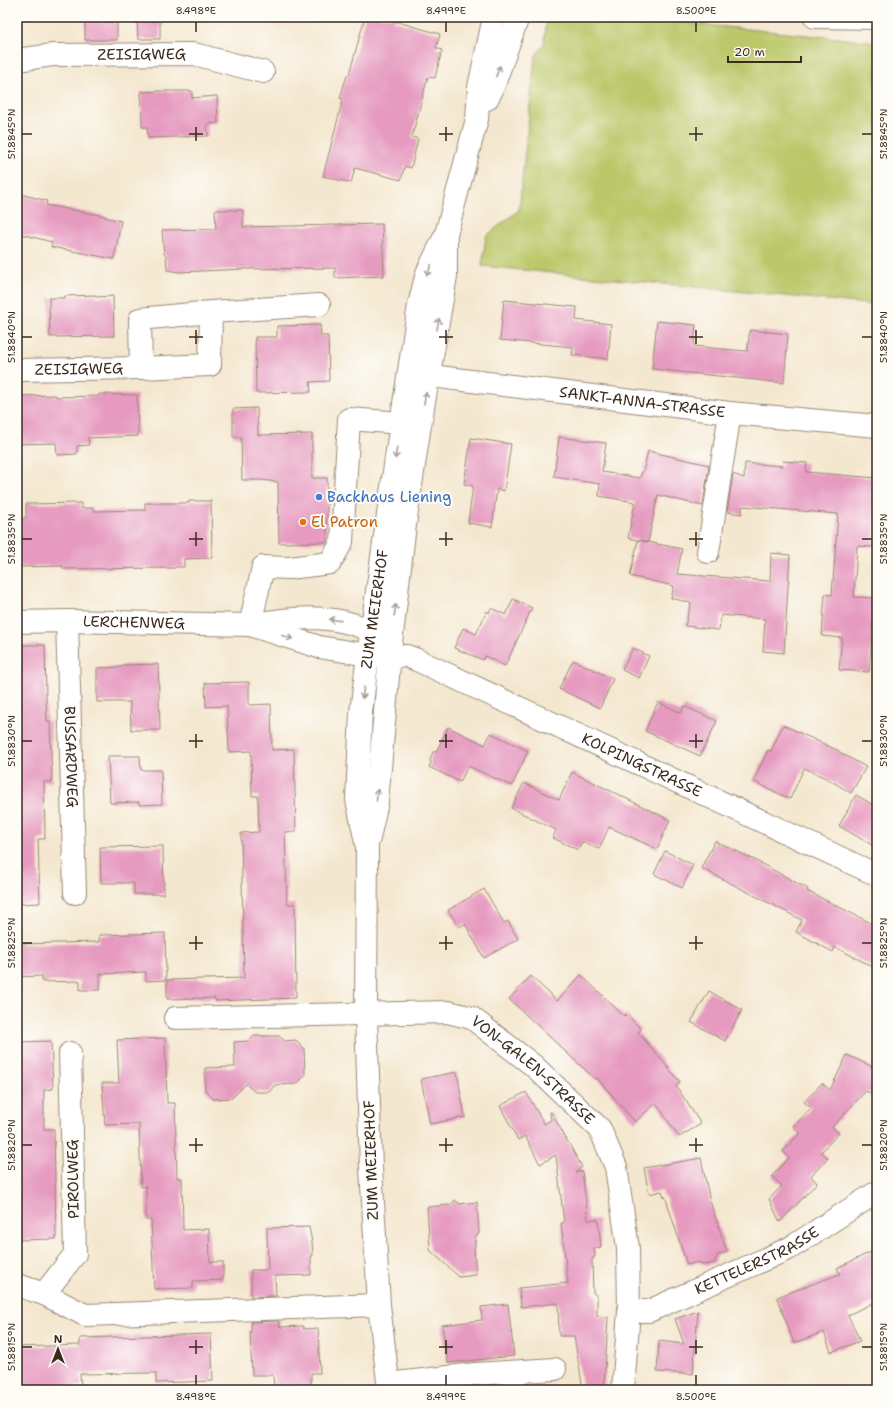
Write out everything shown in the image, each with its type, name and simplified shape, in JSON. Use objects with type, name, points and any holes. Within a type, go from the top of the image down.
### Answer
[{"type":"street","name":"ZUM MEIERHOF","points":[[389,1387],[379,1305],[370,1168],[366,1014],[366,847],[357,800],[361,712],[372,630],[418,374],[419,305],[427,273],[446,234],[477,119],[479,87],[494,17]]},
{"type":"street","name":"ZUM MEIERHOF","points":[[477,119],[492,90],[518,17]]},
{"type":"street","points":[[816,17],[877,18]]},
{"type":"street","name":"ZEISIGWEG","points":[[17,60],[53,55],[194,54],[263,72]]},
{"type":"street","name":"ZEISIGWEG","points":[[141,368],[140,319],[212,312],[319,305]]},
{"type":"street","name":"ZEISIGWEG","points":[[17,370],[141,368],[210,365],[212,312]]},
{"type":"street","name":"SANKT-ANNA-STRASSE","points":[[418,374],[730,413],[877,426]]},
{"type":"street","points":[[708,552],[730,413]]},
{"type":"street","points":[[250,625],[263,566],[289,568],[330,563],[342,542],[348,419],[410,424]]},
{"type":"street","name":"ZUM MEIERHOF","points":[[366,847],[377,802],[396,652],[406,519],[410,424]]},
{"type":"street","name":"LERCHENWEG","points":[[17,622],[67,621],[250,625],[277,620],[310,618],[347,621],[372,630],[396,652]]},
{"type":"street","name":"BUSSARDWEG","points":[[67,621],[75,893]]},
{"type":"street","name":"LERCHENWEG","points":[[250,625],[319,647],[368,656],[396,652]]},
{"type":"street","name":"KOLPINGSTRASSE","points":[[396,652],[417,660],[877,875]]},
{"type":"street","name":"VON-GALEN-STRASSE","points":[[366,1014],[448,1012],[472,1018],[534,1066],[600,1129],[616,1167],[628,1248],[629,1311],[623,1390]]},
{"type":"street","points":[[175,1018],[366,1014]]},
{"type":"street","name":"PIROLWEG","points":[[44,1294],[75,1254],[70,1053]]},
{"type":"street","name":"KETTELERSTRASSE","points":[[629,1311],[649,1311],[790,1248],[877,1192]]},
{"type":"street","points":[[17,1285],[44,1294],[85,1316],[379,1305]]},
{"type":"street","points":[[389,1387],[513,1381],[555,1369]]},
{"type":"green space","points":[[547,17],[626,17],[877,42],[877,305],[482,266],[486,236],[519,210],[535,57],[544,44]]},
{"type":"building","points":[[365,17],[395,17],[394,21],[440,34],[436,48],[442,50],[435,78],[428,77],[412,137],[418,139],[411,168],[405,166],[401,180],[355,168],[351,183],[323,176],[343,99],[340,98],[347,75],[349,75]]},
{"type":"building","points":[[137,21],[160,21],[160,39],[138,39]]},
{"type":"building","points":[[85,22],[117,22],[117,40],[85,40]]},
{"type":"building","points":[[192,91],[192,98],[217,96],[218,123],[207,124],[208,136],[148,138],[147,127],[142,127],[141,92]]},
{"type":"building","points":[[17,193],[47,201],[46,205],[105,216],[121,221],[114,259],[51,247],[52,242],[17,233]]},
{"type":"building","points":[[215,210],[243,210],[243,227],[382,224],[384,276],[335,278],[335,268],[245,269],[179,272],[167,270],[162,230],[216,229]]},
{"type":"building","points":[[96,295],[96,297],[113,296],[114,336],[50,337],[49,298]]},
{"type":"building","points":[[504,300],[577,307],[576,320],[611,324],[608,359],[572,355],[573,347],[500,340]]},
{"type":"building","points":[[657,321],[696,325],[694,346],[721,349],[747,351],[750,330],[788,334],[784,383],[652,369]]},
{"type":"building","points":[[320,325],[321,336],[328,336],[329,381],[310,382],[311,392],[256,393],[255,337],[277,337],[277,326]]},
{"type":"building","points":[[99,394],[137,395],[138,436],[88,438],[89,445],[77,446],[77,454],[57,455],[56,443],[17,444],[17,396],[99,396]]},
{"type":"building","points":[[257,408],[258,435],[312,434],[312,478],[327,478],[327,542],[279,543],[278,482],[242,480],[241,437],[233,437],[233,409]]},
{"type":"building","points":[[559,437],[606,443],[602,472],[640,478],[648,451],[709,465],[703,506],[658,495],[648,542],[628,538],[635,502],[599,496],[600,484],[554,477]]},
{"type":"building","points":[[471,438],[511,444],[504,491],[497,489],[492,527],[468,523],[473,486],[464,484]]},
{"type":"building","points":[[783,461],[807,463],[806,472],[877,478],[877,517],[875,516],[873,547],[857,546],[854,597],[875,598],[869,672],[839,670],[842,638],[822,636],[825,594],[832,595],[838,514],[742,506],[742,514],[727,512],[733,474],[744,478],[745,463],[782,466]]},
{"type":"building","points":[[189,501],[211,501],[212,558],[184,559],[184,567],[175,568],[63,569],[63,566],[17,567],[17,519],[26,518],[26,504],[81,503],[81,508],[93,508],[93,511],[145,510],[145,503],[189,503]]},
{"type":"building","points":[[638,540],[682,549],[677,574],[770,581],[771,553],[790,555],[784,653],[763,651],[765,619],[721,615],[719,630],[685,626],[691,603],[671,598],[674,586],[630,576]]},
{"type":"building","points":[[513,599],[532,608],[505,666],[485,656],[483,660],[454,648],[463,628],[476,634],[487,611],[489,613],[491,608],[506,615]]},
{"type":"building","points":[[17,645],[45,645],[47,721],[50,721],[52,782],[44,782],[45,839],[38,839],[40,903],[17,904],[17,786],[19,786],[17,743]]},
{"type":"building","points":[[633,648],[649,656],[639,678],[622,670]]},
{"type":"building","points":[[573,660],[613,679],[600,708],[559,689]]},
{"type":"building","points":[[158,664],[160,730],[131,730],[130,702],[97,702],[97,668],[122,667],[122,665]]},
{"type":"building","points":[[249,682],[249,705],[271,704],[272,750],[294,749],[296,831],[285,832],[287,904],[295,904],[296,998],[215,1001],[215,998],[167,999],[167,980],[244,978],[241,833],[259,832],[258,796],[252,796],[251,751],[229,752],[227,706],[206,707],[205,683]]},
{"type":"building","points":[[658,702],[681,713],[684,706],[717,721],[700,756],[645,731]]},
{"type":"building","points":[[783,725],[839,751],[866,767],[851,793],[828,779],[804,768],[790,799],[753,781],[768,750],[771,751]]},
{"type":"building","points":[[448,727],[485,745],[491,733],[528,751],[512,786],[468,766],[460,782],[429,767],[433,752],[436,752]]},
{"type":"building","points":[[108,756],[140,756],[141,770],[161,770],[162,804],[139,805],[139,802],[110,803]]},
{"type":"building","points":[[572,772],[670,820],[657,849],[609,827],[599,849],[582,842],[578,850],[553,838],[556,830],[511,808],[524,783],[559,800]]},
{"type":"building","points":[[856,795],[877,807],[877,848],[839,826]]},
{"type":"building","points":[[715,841],[751,858],[808,889],[807,891],[877,926],[877,969],[835,947],[833,952],[796,932],[802,920],[701,868]]},
{"type":"building","points":[[163,846],[164,894],[134,894],[134,883],[101,883],[100,847]]},
{"type":"building","points":[[665,851],[693,865],[682,888],[654,874]]},
{"type":"building","points":[[484,889],[504,923],[508,921],[518,939],[484,958],[465,924],[459,927],[448,910]]},
{"type":"building","points":[[165,933],[166,980],[146,981],[146,972],[100,974],[100,990],[80,990],[80,981],[42,982],[42,976],[17,977],[17,944],[99,942],[99,935]]},
{"type":"building","points":[[581,975],[624,1016],[626,1014],[641,1029],[638,1032],[680,1082],[676,1086],[701,1124],[679,1137],[656,1103],[635,1122],[597,1078],[596,1080],[509,999],[531,976],[557,1001]]},
{"type":"building","points":[[709,991],[742,1010],[725,1041],[691,1022]]},
{"type":"building","points":[[254,1036],[279,1036],[285,1041],[296,1040],[304,1048],[305,1075],[297,1084],[275,1085],[269,1092],[255,1092],[246,1084],[232,1098],[214,1099],[205,1090],[205,1068],[235,1067],[234,1042],[249,1041]]},
{"type":"building","points":[[165,1038],[167,1103],[175,1103],[177,1178],[182,1178],[183,1230],[209,1229],[210,1262],[223,1262],[223,1280],[193,1281],[193,1288],[154,1289],[151,1220],[146,1220],[146,1186],[141,1187],[139,1124],[105,1125],[102,1083],[119,1083],[117,1040]]},
{"type":"building","points":[[51,1041],[53,1089],[44,1090],[44,1129],[54,1129],[56,1239],[20,1240],[20,1211],[17,1211],[17,1042]]},
{"type":"building","points":[[847,1055],[877,1069],[877,1096],[866,1091],[832,1127],[839,1133],[821,1152],[828,1158],[811,1176],[817,1183],[780,1222],[769,1199],[782,1186],[772,1176],[789,1158],[783,1151],[800,1133],[793,1127],[811,1108],[804,1102],[822,1083],[830,1090]]},
{"type":"building","points":[[457,1072],[465,1117],[430,1124],[421,1079]]},
{"type":"building","points":[[526,1092],[544,1124],[551,1120],[551,1112],[582,1167],[576,1172],[582,1171],[588,1220],[598,1219],[601,1247],[594,1248],[595,1255],[592,1259],[593,1292],[597,1297],[597,1316],[608,1317],[604,1390],[583,1390],[574,1336],[559,1336],[558,1303],[521,1307],[519,1288],[568,1283],[561,1223],[564,1223],[556,1155],[540,1164],[525,1136],[518,1140],[500,1106]]},
{"type":"building","points":[[701,1158],[710,1201],[727,1252],[718,1255],[714,1263],[705,1265],[698,1262],[687,1265],[665,1196],[664,1197],[662,1191],[649,1194],[644,1168]]},
{"type":"building","points":[[455,1200],[460,1204],[477,1202],[479,1233],[475,1237],[474,1248],[476,1275],[459,1277],[430,1250],[427,1207],[451,1205]]},
{"type":"building","points":[[309,1227],[313,1256],[311,1256],[311,1275],[275,1276],[276,1296],[251,1297],[251,1270],[268,1270],[267,1228]]},
{"type":"building","points":[[877,1249],[877,1301],[848,1315],[860,1341],[831,1352],[824,1332],[794,1343],[777,1297],[840,1274],[837,1268]]},
{"type":"building","points":[[508,1304],[514,1356],[448,1363],[442,1325],[482,1320],[481,1307]]},
{"type":"building","points":[[698,1311],[693,1374],[657,1372],[659,1341],[684,1344],[675,1319]]},
{"type":"building","points":[[279,1321],[280,1327],[303,1326],[303,1329],[318,1328],[320,1373],[311,1373],[311,1390],[274,1390],[273,1375],[252,1375],[251,1322]]},
{"type":"building","points":[[211,1334],[213,1381],[156,1383],[156,1373],[80,1374],[81,1386],[17,1386],[17,1347],[80,1345],[80,1338]]},
{"type":"place","name":"Backhaus Liening","points":[[319,497]]},
{"type":"place","name":"El Patron","points":[[303,522]]}]
